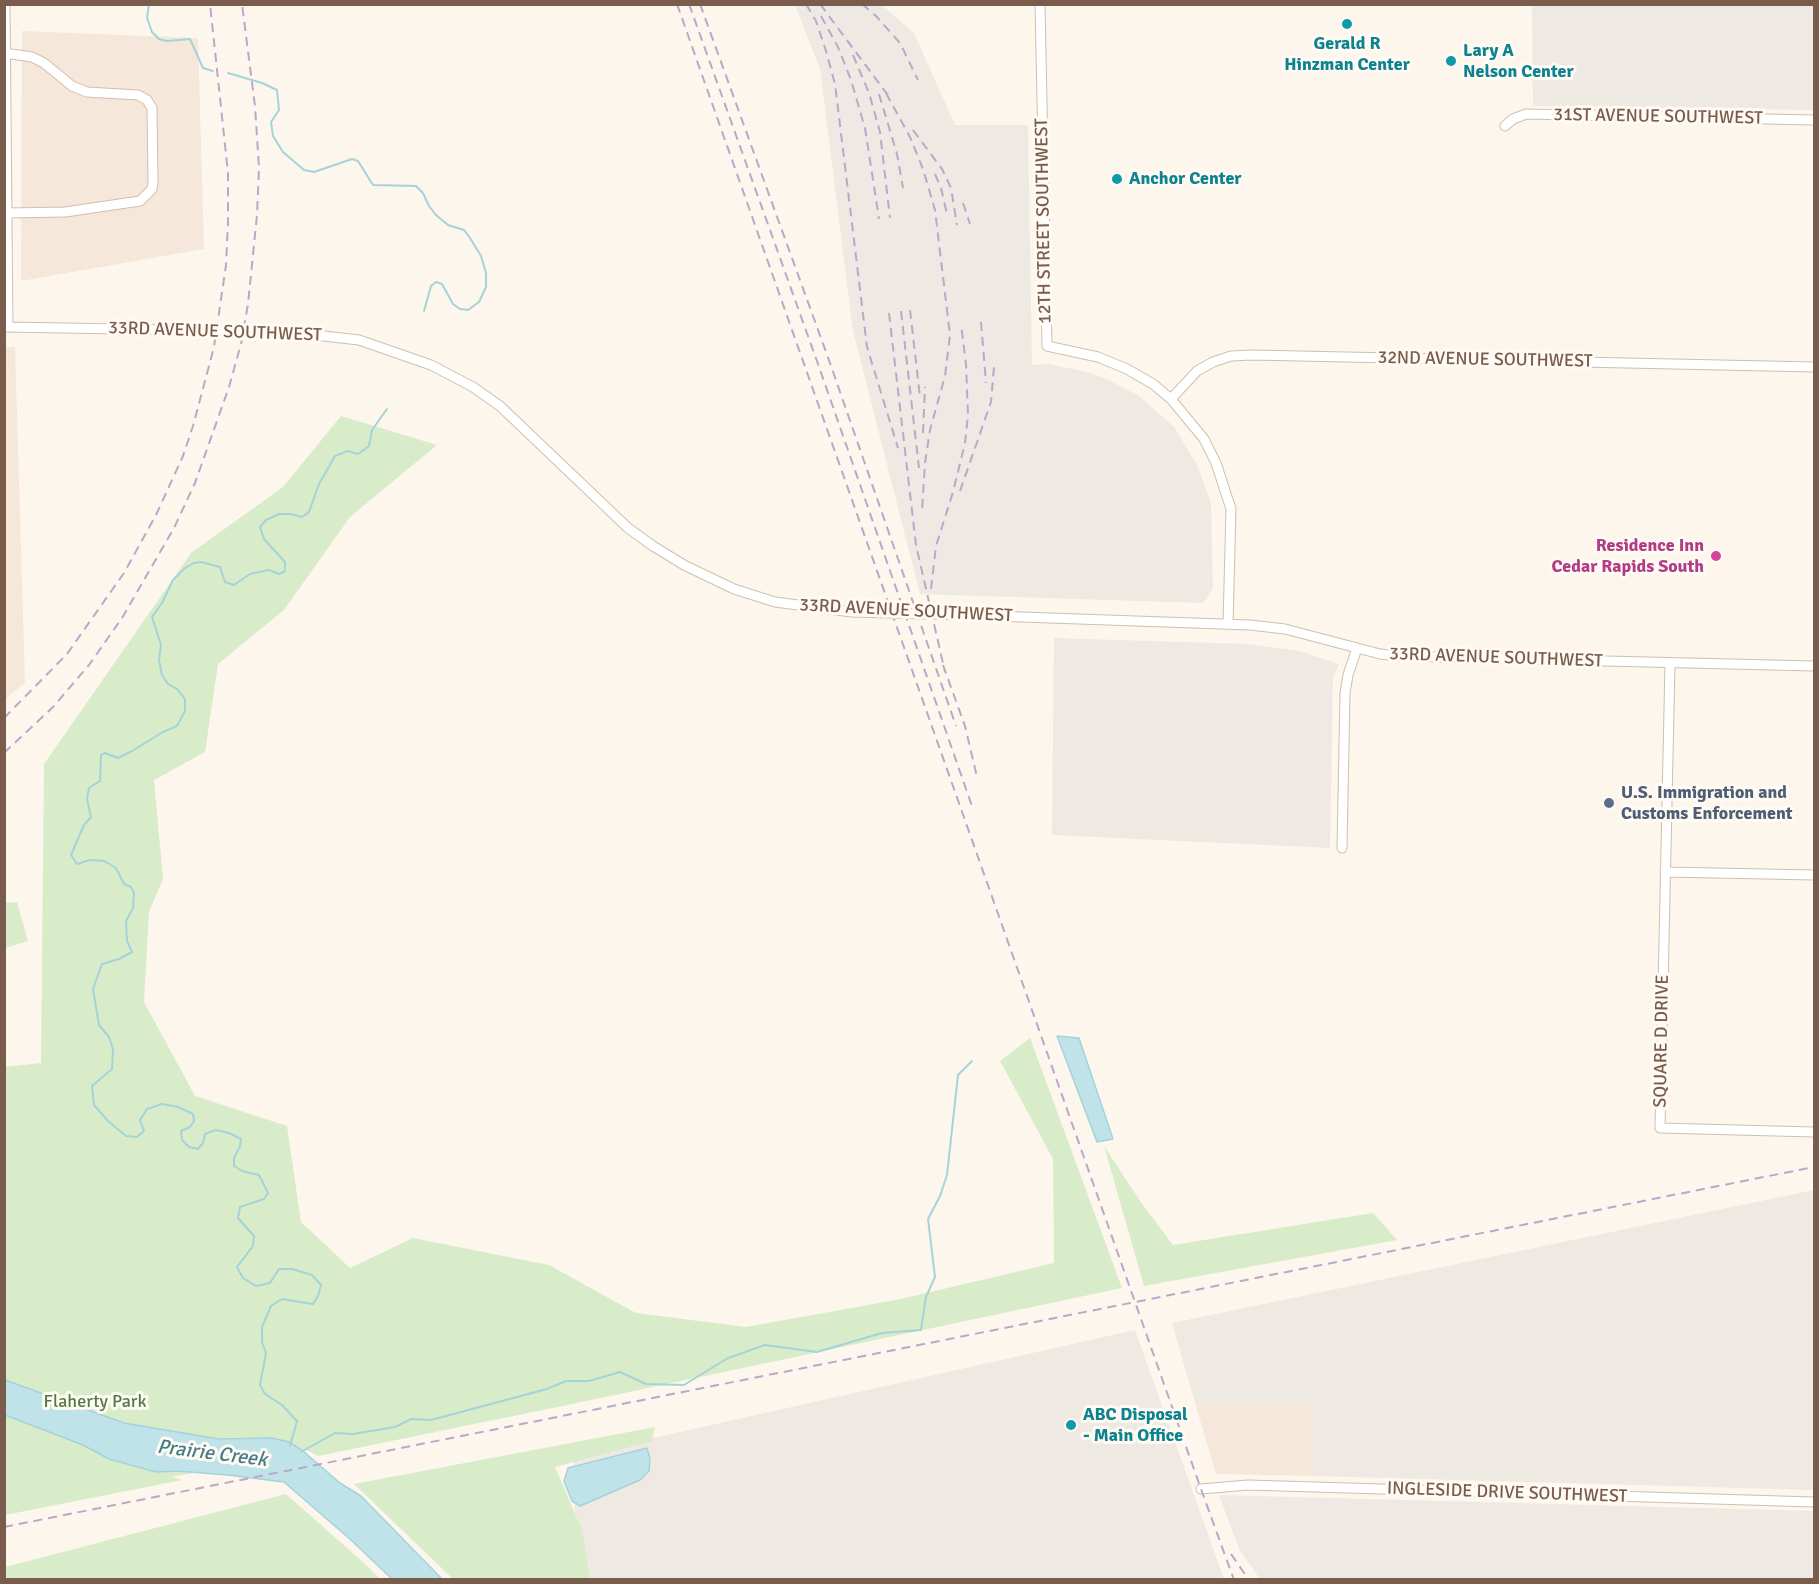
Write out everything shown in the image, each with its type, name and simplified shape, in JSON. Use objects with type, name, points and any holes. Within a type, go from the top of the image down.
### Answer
[{"type":"street","points":[[5,4],[6,327]]},
{"type":"street","name":"12TH STREET SOUTHWEST","points":[[1040,4],[1047,346],[1098,357],[1127,369],[1153,384],[1171,399],[1204,439],[1216,463],[1231,509],[1228,624]]},
{"type":"street","points":[[5,53],[32,57],[44,63],[72,86],[87,92],[138,95],[147,99],[152,108],[153,182],[152,189],[140,201],[65,212],[7,213]]},
{"type":"street","name":"31ST AVENUE SOUTHWEST","points":[[1505,126],[1513,119],[1526,114],[1815,120]]},
{"type":"street","name":"33RD AVENUE SOUTHWEST","points":[[6,327],[289,332],[359,340],[431,364],[474,387],[500,406],[628,528],[684,565],[734,589],[775,602],[852,612],[1228,624],[1285,629],[1380,654],[1429,658],[1815,666]]},
{"type":"street","name":"32ND AVENUE SOUTHWEST","points":[[1171,399],[1197,371],[1231,356],[1815,367]]},
{"type":"street","points":[[1342,848],[1345,693],[1357,648]]},
{"type":"street","name":"SQUARE D DRIVE","points":[[1670,663],[1660,1128],[1815,1132]]},
{"type":"street","points":[[1665,872],[1815,875]]},
{"type":"street","name":"INGLESIDE DRIVE SOUTHWEST","points":[[1200,1489],[1248,1485],[1815,1502]]},
{"type":"shaded area","points":[[795,5],[882,5],[914,33],[955,125],[1028,125],[1032,365],[1048,364],[1088,372],[1108,380],[1139,396],[1175,428],[1198,467],[1211,503],[1213,588],[1203,603],[920,594],[853,331],[820,69]]},
{"type":"shaded area","points":[[1532,5],[1814,5],[1814,110],[1533,106]]},
{"type":"shaded area","points":[[22,31],[198,38],[204,249],[21,281]]},
{"type":"shaded area","points":[[5,347],[15,347],[25,683],[5,699]]},
{"type":"shaded area","points":[[1054,638],[1249,644],[1299,651],[1339,664],[1333,678],[1330,848],[1052,835]]},
{"type":"shaded area","points":[[1814,1190],[1814,1490],[1314,1476],[1310,1403],[1195,1403],[1172,1323]]},
{"type":"shaded area","points":[[1135,1330],[1224,1579],[577,1579],[573,1456]]},
{"type":"shaded area","points":[[1195,1403],[1310,1403],[1314,1476],[1216,1474]]},
{"type":"shaded area","points":[[1219,1495],[1814,1511],[1814,1579],[1260,1579],[1239,1549]]},
{"type":"green space","name":"Flaherty Park","points":[[341,416],[437,445],[350,517],[284,610],[218,664],[205,752],[154,780],[163,879],[149,912],[144,1002],[195,1096],[287,1126],[301,1222],[350,1268],[413,1238],[549,1265],[636,1313],[746,1327],[901,1299],[1054,1263],[1053,1159],[1000,1061],[1030,1038],[1122,1288],[318,1456],[307,1450],[172,1477],[182,1480],[5,1515],[4,1067],[41,1063],[44,764],[191,553],[283,487]]},
{"type":"green space","points":[[17,902],[28,941],[5,948],[5,903]]},
{"type":"green space","points":[[1104,1146],[1140,1201],[1173,1245],[1373,1213],[1397,1240],[1144,1286]]},
{"type":"green space","points":[[655,1427],[652,1441],[555,1467],[582,1530],[590,1579],[453,1579],[354,1484]]},
{"type":"green space","points":[[286,1494],[380,1579],[9,1580],[5,1576],[5,1567]]},
{"type":"water","points":[[1057,1036],[1079,1038],[1113,1139],[1097,1142]]},
{"type":"water","name":"Prairie Creek","points":[[5,1380],[124,1423],[219,1439],[272,1438],[289,1442],[340,1483],[361,1496],[442,1579],[392,1579],[284,1482],[177,1471],[156,1472],[109,1459],[83,1445],[5,1415]]},
{"type":"water","points":[[647,1448],[650,1459],[649,1471],[640,1480],[580,1506],[572,1501],[564,1481],[568,1468]]},
{"type":"waterway","points":[[149,4],[147,18],[152,32],[159,39],[167,41],[190,39],[203,68],[213,71]]},
{"type":"waterway","points":[[228,73],[277,90],[279,110],[271,122],[273,136],[283,152],[304,170],[314,172],[352,159],[358,161],[373,185],[416,186],[436,215],[448,225],[464,230],[481,256],[486,273],[486,287],[479,302],[468,310],[460,309],[453,304],[442,284],[436,282],[431,286],[424,311]]},
{"type":"waterway","points":[[290,1446],[297,1421],[282,1405],[265,1394],[260,1385],[266,1353],[262,1342],[262,1327],[271,1306],[282,1299],[313,1304],[321,1285],[312,1275],[292,1269],[279,1269],[270,1283],[256,1286],[243,1278],[237,1267],[253,1246],[254,1236],[238,1218],[240,1207],[264,1199],[268,1193],[259,1175],[242,1171],[234,1166],[234,1158],[241,1139],[216,1130],[205,1134],[203,1143],[198,1149],[189,1147],[182,1140],[181,1131],[190,1127],[194,1121],[193,1114],[178,1107],[162,1104],[147,1109],[140,1120],[144,1131],[137,1137],[126,1136],[94,1105],[92,1086],[112,1069],[113,1049],[109,1037],[99,1025],[93,989],[102,964],[132,952],[127,941],[126,921],[133,908],[134,893],[131,887],[124,884],[116,868],[104,861],[90,860],[77,864],[71,855],[84,825],[91,817],[87,799],[89,788],[100,781],[101,755],[105,753],[118,758],[132,751],[177,726],[185,711],[185,699],[177,689],[168,684],[162,675],[159,660],[161,645],[152,617],[173,580],[185,568],[201,562],[220,567],[225,582],[234,585],[250,574],[269,570],[279,574],[285,571],[285,562],[264,539],[260,527],[266,520],[279,514],[302,517],[309,512],[319,484],[335,456],[348,451],[358,454],[369,446],[372,430],[387,409]]},
{"type":"waterway","points":[[301,1452],[335,1433],[353,1434],[395,1427],[411,1419],[431,1420],[547,1389],[566,1381],[589,1381],[620,1372],[646,1384],[684,1385],[728,1358],[765,1345],[817,1352],[882,1333],[921,1330],[926,1297],[935,1277],[928,1219],[940,1196],[947,1175],[958,1075],[972,1061]]},
{"type":"railway","points":[[4,718],[67,654],[124,573],[156,515],[183,456],[193,426],[214,347],[226,265],[228,222],[228,173],[210,4]]},
{"type":"railway","points":[[4,753],[53,707],[89,665],[122,618],[174,528],[195,483],[229,387],[241,344],[248,304],[259,168],[255,106],[242,4]]},
{"type":"railway","points":[[677,4],[1234,1580]]},
{"type":"railway","points":[[689,4],[818,364],[973,809]]},
{"type":"railway","points":[[700,4],[830,363],[956,726]]},
{"type":"railway","points":[[806,4],[816,21],[835,84],[867,347],[898,448]]},
{"type":"railway","points":[[820,4],[890,98]]},
{"type":"railway","points":[[862,4],[900,43],[918,80]]},
{"type":"railway","points":[[821,16],[838,47],[851,80],[865,128],[879,219]]},
{"type":"railway","points":[[853,55],[869,93],[880,132],[890,218]]},
{"type":"railway","points":[[886,93],[910,137],[923,169],[935,210],[950,335],[945,376],[930,430],[922,511]]},
{"type":"railway","points":[[879,94],[897,154],[903,188]]},
{"type":"railway","points":[[913,130],[942,169],[951,188],[957,225]]},
{"type":"railway","points":[[935,174],[947,214]]},
{"type":"railway","points":[[963,203],[970,224]]},
{"type":"railway","points":[[910,310],[920,397]]},
{"type":"railway","points":[[901,311],[919,468]]},
{"type":"railway","points":[[889,313],[916,545],[945,672]]},
{"type":"railway","points":[[981,322],[986,383]]},
{"type":"railway","points":[[931,589],[936,546],[965,443],[968,415],[966,364],[961,324]]},
{"type":"railway","points":[[960,491],[991,402],[994,367]]},
{"type":"railway","points":[[923,433],[925,387]]},
{"type":"railway","points":[[943,665],[965,726],[977,777]]},
{"type":"railway","points":[[4,1527],[1814,1167]]},
{"type":"railway","points":[[1231,1554],[1249,1580]]},
{"type":"place","name":"Gerald R Hinzman Center","points":[[1347,24]]},
{"type":"place","name":"Lary A Nelson Center","points":[[1451,61]]},
{"type":"place","name":"Anchor Center","points":[[1117,179]]},
{"type":"place","name":"Residence Inn Cedar Rapids South","points":[[1716,556]]},
{"type":"place","name":"U.S. Immigration and Customs Enforcement","points":[[1609,803]]},
{"type":"place","name":"ABC Disposal - Main Office","points":[[1071,1425]]}]
